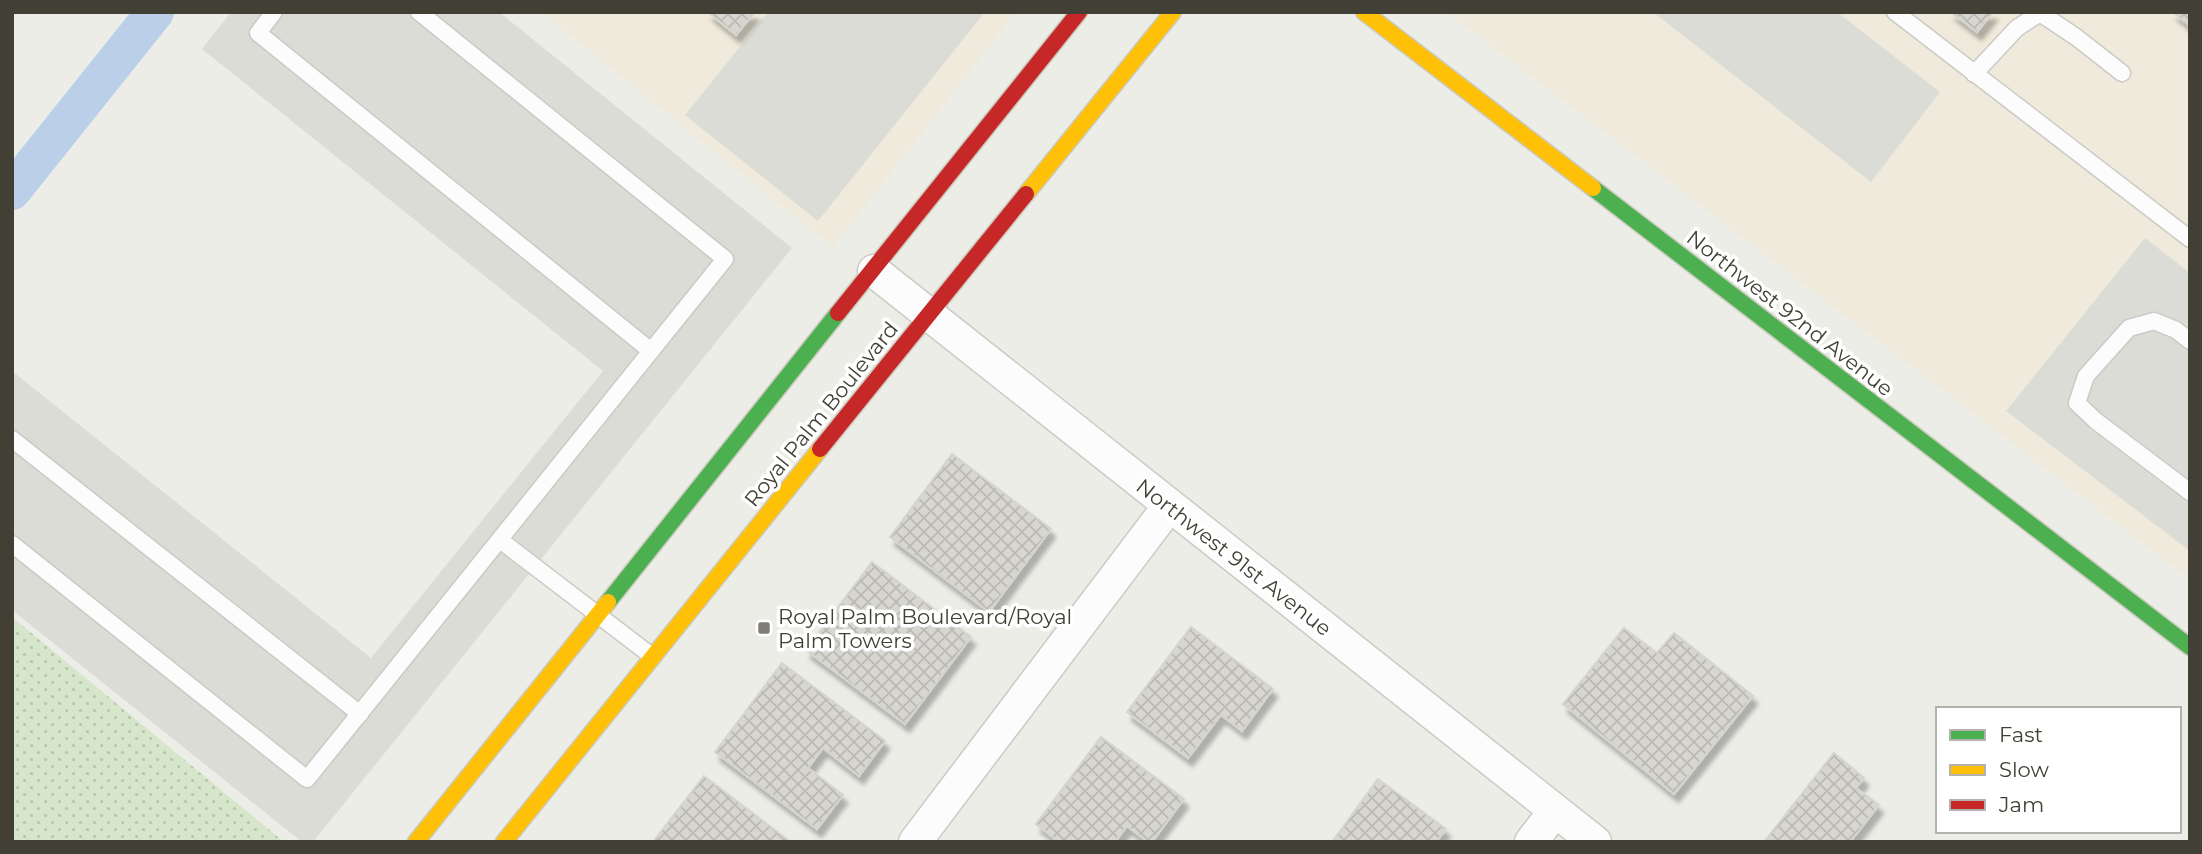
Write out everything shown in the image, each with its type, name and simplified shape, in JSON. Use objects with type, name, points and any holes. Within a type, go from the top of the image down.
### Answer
[{"type":"main road","points":[[416,842],[1079,12]]},
{"type":"main road","name":"Royal Palm Boulevard","points":[[504,842],[1172,12]]},
{"type":"main road","name":"Northwest 92nd Avenue","points":[[1364,12],[2190,648]]},
{"type":"street","name":"Northwest 91st Avenue","points":[[874,271],[1595,842]]},
{"type":"street","points":[[915,842],[1168,506]]},
{"type":"street","points":[[1531,842],[1555,811]]},
{"type":"lane","points":[[274,12],[258,33],[651,351]]},
{"type":"lane","points":[[12,544],[307,779],[725,258],[419,12]]},
{"type":"lane","points":[[1895,12],[2190,239]]},
{"type":"lane","points":[[1974,74],[2017,28],[2040,13],[2122,73]]},
{"type":"lane","points":[[2190,341],[2176,330],[2154,321],[2129,328],[2086,376],[2077,403],[2096,421],[2190,492]]},
{"type":"lane","points":[[12,439],[360,714]]},
{"type":"lane","points":[[500,540],[653,657]]},
{"type":"shaded area","points":[[231,12],[499,12],[792,248],[313,842],[302,842],[12,610],[12,371],[371,658],[603,371],[202,49]]},
{"type":"shaded area","points":[[541,12],[1016,12],[833,247]]},
{"type":"shaded area","points":[[768,12],[985,12],[818,221],[685,115]]},
{"type":"shaded area","points":[[1447,12],[2190,12],[2190,579]]},
{"type":"shaded area","points":[[1653,12],[1837,12],[1940,92],[1871,182]]},
{"type":"shaded area","points":[[2145,238],[2190,273],[2190,551],[2006,411]]},
{"type":"green space","points":[[12,617],[284,842],[12,842]]},
{"type":"building","points":[[708,12],[755,12],[736,35]]},
{"type":"building","points":[[1951,12],[1993,12],[1977,32]]},
{"type":"building","points":[[2173,12],[2190,12],[2190,26]]},
{"type":"building","points":[[952,454],[1051,529],[989,612],[890,537]]},
{"type":"building","points":[[872,562],[971,637],[905,724],[806,650]]},
{"type":"building","points":[[1191,627],[1273,689],[1242,731],[1221,715],[1188,758],[1127,712]]},
{"type":"building","points":[[1624,628],[1657,653],[1674,633],[1753,696],[1674,794],[1563,704]]},
{"type":"building","points":[[782,663],[885,741],[859,776],[823,748],[808,768],[843,795],[817,829],[715,752]]},
{"type":"building","points":[[1101,737],[1184,799],[1152,842],[1148,842],[1127,826],[1115,842],[1059,842],[1036,824]]},
{"type":"building","points":[[1834,753],[1864,778],[1856,788],[1879,805],[1850,842],[1764,842]]},
{"type":"building","points":[[704,776],[788,840],[787,842],[653,842]]},
{"type":"building","points":[[1378,779],[1446,829],[1436,842],[1332,842]]},
{"type":"waterway","points":[[12,191],[155,12]]},
{"type":"traffic: fast","points":[[1593,188],[2190,647]]},
{"type":"traffic: fast","points":[[608,602],[838,313]]},
{"type":"traffic: slow","points":[[1026,194],[1173,12]]},
{"type":"traffic: slow","points":[[1364,12],[1593,188]]},
{"type":"traffic: slow","points":[[504,842],[820,449]]},
{"type":"traffic: slow","points":[[416,842],[608,602]]},
{"type":"traffic: jam","points":[[838,313],[1079,12]]},
{"type":"traffic: jam","points":[[820,449],[1026,194]]},
{"type":"place","name":"Royal Palm Boulevard/Royal Palm Towers","points":[[764,628]]}]
